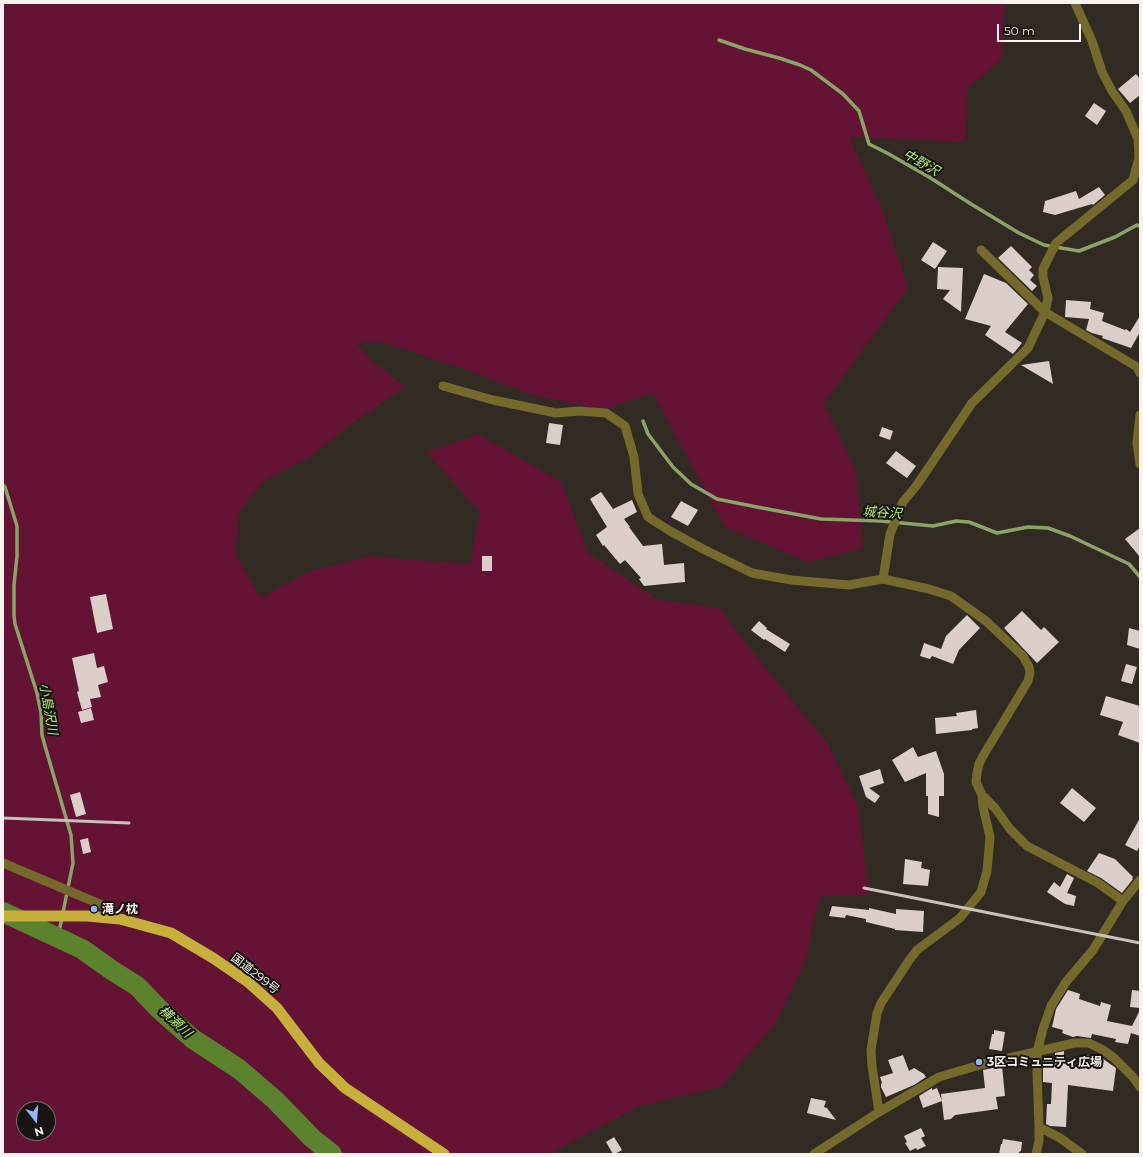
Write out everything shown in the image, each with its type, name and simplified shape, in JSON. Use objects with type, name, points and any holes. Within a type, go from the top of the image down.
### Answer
[{"type":"highway","name":"国道299号","points":[[3,916],[87,916],[120,919],[171,933],[213,958],[248,982],[277,1008],[319,1063],[345,1088],[444,1154]]},
{"type":"street","points":[[883,577],[890,534],[903,502],[917,485],[972,403],[1028,348],[1045,312],[1048,298],[1043,277],[1043,269],[1056,243],[1137,184],[1139,158],[1138,138],[1126,110],[1112,91],[1102,72],[1092,41],[1075,3]]},
{"type":"street","points":[[981,250],[1045,312],[1137,367],[1140,373]]},
{"type":"street","points":[[443,386],[493,400],[556,413],[579,411],[606,413],[625,426],[634,457],[638,494],[648,517],[670,531],[703,550],[752,573],[791,580],[849,584],[883,577],[951,596],[986,622],[1023,656],[1029,667],[1030,673],[1028,681],[979,764],[976,782],[982,795],[983,807],[990,837],[987,871],[981,892],[960,918],[917,950],[910,958],[881,1003],[877,1013],[871,1050],[879,1112]]},
{"type":"street","points":[[1140,415],[1137,443],[1140,464]]},
{"type":"street","points":[[982,795],[995,808],[1010,829],[1027,846],[1098,883],[1123,901]]},
{"type":"street","points":[[3,863],[102,905],[120,919]]},
{"type":"street","points":[[1036,1154],[1040,1127],[1037,1052],[1051,1006],[1066,982],[1093,950],[1123,901],[1140,880]]},
{"type":"street","points":[[814,1154],[879,1112],[939,1077],[983,1064],[1074,1043],[1089,1043],[1103,1050],[1114,1058],[1133,1077],[1140,1087]]},
{"type":"street","points":[[1040,1127],[1060,1138],[1082,1154]]},
{"type":"shaded area","points":[[3,3],[1005,3],[1002,59],[968,88],[965,142],[849,137],[880,204],[908,288],[824,404],[856,471],[863,548],[808,562],[725,527],[653,393],[602,410],[531,394],[467,370],[382,342],[356,343],[371,360],[405,387],[354,422],[308,458],[263,481],[239,512],[235,554],[261,598],[308,572],[370,556],[470,564],[480,512],[427,452],[478,434],[561,482],[588,553],[658,600],[719,608],[766,669],[827,743],[858,806],[869,896],[821,896],[813,921],[807,957],[776,1023],[720,1087],[639,1106],[549,1154],[3,1154]]},
{"type":"building","points":[[1136,74],[1140,79],[1140,95],[1130,103],[1118,89]]},
{"type":"building","points":[[1094,103],[1106,111],[1097,125],[1085,116]]},
{"type":"building","points":[[1099,187],[1105,195],[1093,205],[1092,204],[1055,215],[1043,212],[1045,201],[1076,191],[1079,199]]},
{"type":"building","points":[[933,242],[947,251],[935,269],[921,260]]},
{"type":"building","points":[[1011,246],[1032,267],[1029,270],[1034,275],[1030,280],[1037,286],[1032,291],[998,258]]},
{"type":"building","points":[[938,267],[963,268],[961,312],[943,299],[950,290],[937,289]]},
{"type":"building","points":[[984,274],[1006,283],[1028,304],[1005,332],[1022,343],[1013,354],[985,335],[991,326],[965,319]]},
{"type":"building","points":[[1066,300],[1091,302],[1090,309],[1104,313],[1102,321],[1125,330],[1126,329],[1130,332],[1140,316],[1140,332],[1131,348],[1102,338],[1103,336],[1086,330],[1089,319],[1065,317]]},
{"type":"building","points":[[1049,361],[1053,384],[1021,365]]},
{"type":"building","points":[[549,423],[563,425],[560,445],[546,443]]},
{"type":"building","points":[[882,427],[893,431],[890,440],[879,436]]},
{"type":"building","points":[[896,451],[916,466],[907,478],[886,463]]},
{"type":"building","points":[[601,492],[613,509],[632,500],[637,512],[624,519],[629,527],[643,546],[662,544],[664,565],[684,563],[685,582],[644,586],[639,579],[641,578],[625,560],[620,564],[604,545],[603,546],[596,535],[607,527],[590,499]]},
{"type":"building","points":[[681,501],[698,510],[688,526],[671,517]]},
{"type":"building","points":[[1140,528],[1140,557],[1125,539]]},
{"type":"building","points":[[482,556],[492,556],[492,571],[482,571]]},
{"type":"building","points":[[106,594],[113,629],[97,633],[90,597]]},
{"type":"building","points":[[1022,611],[1041,630],[1044,627],[1059,642],[1037,663],[1004,628]]},
{"type":"building","points":[[967,615],[980,628],[959,650],[953,664],[932,656],[930,659],[920,656],[924,643],[941,649],[946,636]]},
{"type":"building","points":[[759,621],[767,628],[766,629],[790,644],[785,652],[765,639],[764,640],[751,630]]},
{"type":"building","points":[[1129,628],[1140,631],[1140,649],[1127,645]]},
{"type":"building","points":[[94,653],[97,668],[104,666],[108,682],[98,685],[101,697],[90,699],[92,707],[82,710],[77,692],[79,691],[72,658]]},
{"type":"building","points":[[1126,664],[1137,667],[1132,684],[1121,681]]},
{"type":"building","points":[[1106,696],[1140,706],[1140,743],[1118,735],[1123,722],[1100,715]]},
{"type":"building","points":[[91,708],[94,720],[81,723],[78,712]]},
{"type":"building","points":[[976,710],[978,728],[936,734],[935,718],[957,716],[956,713]]},
{"type":"building","points":[[913,747],[918,757],[936,751],[944,774],[944,796],[939,796],[939,817],[928,814],[926,773],[905,782],[892,760]]},
{"type":"building","points":[[880,769],[884,783],[869,788],[880,796],[875,803],[866,797],[859,776]]},
{"type":"building","points":[[1072,788],[1096,808],[1084,822],[1060,803]]},
{"type":"building","points":[[80,792],[86,814],[76,817],[70,795]]},
{"type":"building","points":[[1140,818],[1140,845],[1137,851],[1125,845]]},
{"type":"building","points":[[88,838],[91,852],[83,854],[80,840]]},
{"type":"building","points":[[1099,853],[1115,859],[1133,877],[1122,893],[1101,878],[1087,871]]},
{"type":"building","points":[[905,859],[922,862],[921,868],[930,870],[928,886],[903,884]]},
{"type":"building","points":[[1067,874],[1074,878],[1067,893],[1076,896],[1074,906],[1065,904],[1047,892],[1054,882],[1060,887]]},
{"type":"building","points":[[832,906],[869,910],[869,908],[896,914],[896,909],[924,911],[923,932],[895,930],[866,922],[866,919],[846,915],[845,918],[829,916]]},
{"type":"building","points":[[1068,990],[1080,994],[1079,999],[1100,1006],[1101,1002],[1111,1005],[1107,1021],[1132,1026],[1140,1010],[1140,1036],[1131,1033],[1128,1044],[1115,1042],[1116,1039],[1092,1034],[1091,1038],[1077,1036],[1073,1037],[1062,1033],[1063,1030],[1052,1027],[1056,1009]]},
{"type":"building","points":[[1132,990],[1140,991],[1140,1008],[1130,1007]]},
{"type":"building","points":[[994,1030],[1005,1032],[1002,1051],[989,1049]]},
{"type":"building","points":[[1064,1051],[1064,1059],[1070,1067],[1083,1067],[1083,1065],[1086,1065],[1087,1055],[1099,1056],[1116,1068],[1113,1091],[1068,1085],[1066,1127],[1050,1126],[1046,1124],[1047,1104],[1051,1104],[1052,1083],[1043,1082],[1043,1061],[1055,1059],[1055,1053]]},
{"type":"building","points":[[903,1055],[909,1071],[914,1068],[926,1077],[914,1085],[886,1097],[881,1087],[882,1083],[880,1077],[893,1073],[888,1060]]},
{"type":"building","points":[[1002,1066],[1005,1096],[996,1097],[998,1109],[955,1115],[951,1119],[944,1120],[941,1094],[985,1088],[983,1070]]},
{"type":"building","points":[[932,1088],[932,1090],[937,1088],[942,1101],[923,1108],[919,1096]]},
{"type":"building","points":[[811,1098],[826,1101],[824,1107],[827,1108],[836,1120],[807,1113]]},
{"type":"building","points":[[921,1128],[925,1136],[921,1138],[926,1146],[910,1151],[905,1143],[907,1142],[904,1136]]},
{"type":"building","points":[[614,1137],[622,1150],[613,1154],[606,1142]]},
{"type":"building","points":[[1003,1139],[1022,1142],[1021,1151],[1019,1154],[999,1154]]},
{"type":"waterway","name":"中野沢","points":[[719,40],[779,58],[811,70],[843,94],[859,111],[869,144],[929,177],[1019,233],[1044,245],[1079,251],[1115,237],[1137,225],[1140,226]]},
{"type":"waterway","name":"城谷沢","points":[[643,421],[648,434],[673,467],[691,484],[717,499],[821,519],[881,521],[933,526],[956,521],[969,522],[997,533],[1028,527],[1048,528],[1070,536],[1129,564],[1140,577]]},
{"type":"waterway","name":"小島沢川","points":[[3,485],[5,487],[17,526],[17,556],[14,585],[15,624],[37,693],[41,713],[42,735],[71,835],[73,863],[58,937]]},
{"type":"waterway","name":"横瀬川","points":[[3,912],[82,949],[137,986],[159,1009],[193,1039],[239,1069],[275,1100],[312,1138],[332,1154]]},
{"type":"railway","points":[[3,818],[129,823]]},
{"type":"railway","points":[[864,888],[1140,943]]},
{"type":"place","name":"滝ノ枕","points":[[94,909]]},
{"type":"place","name":"3区コミュニティ広場","points":[[979,1062]]}]
